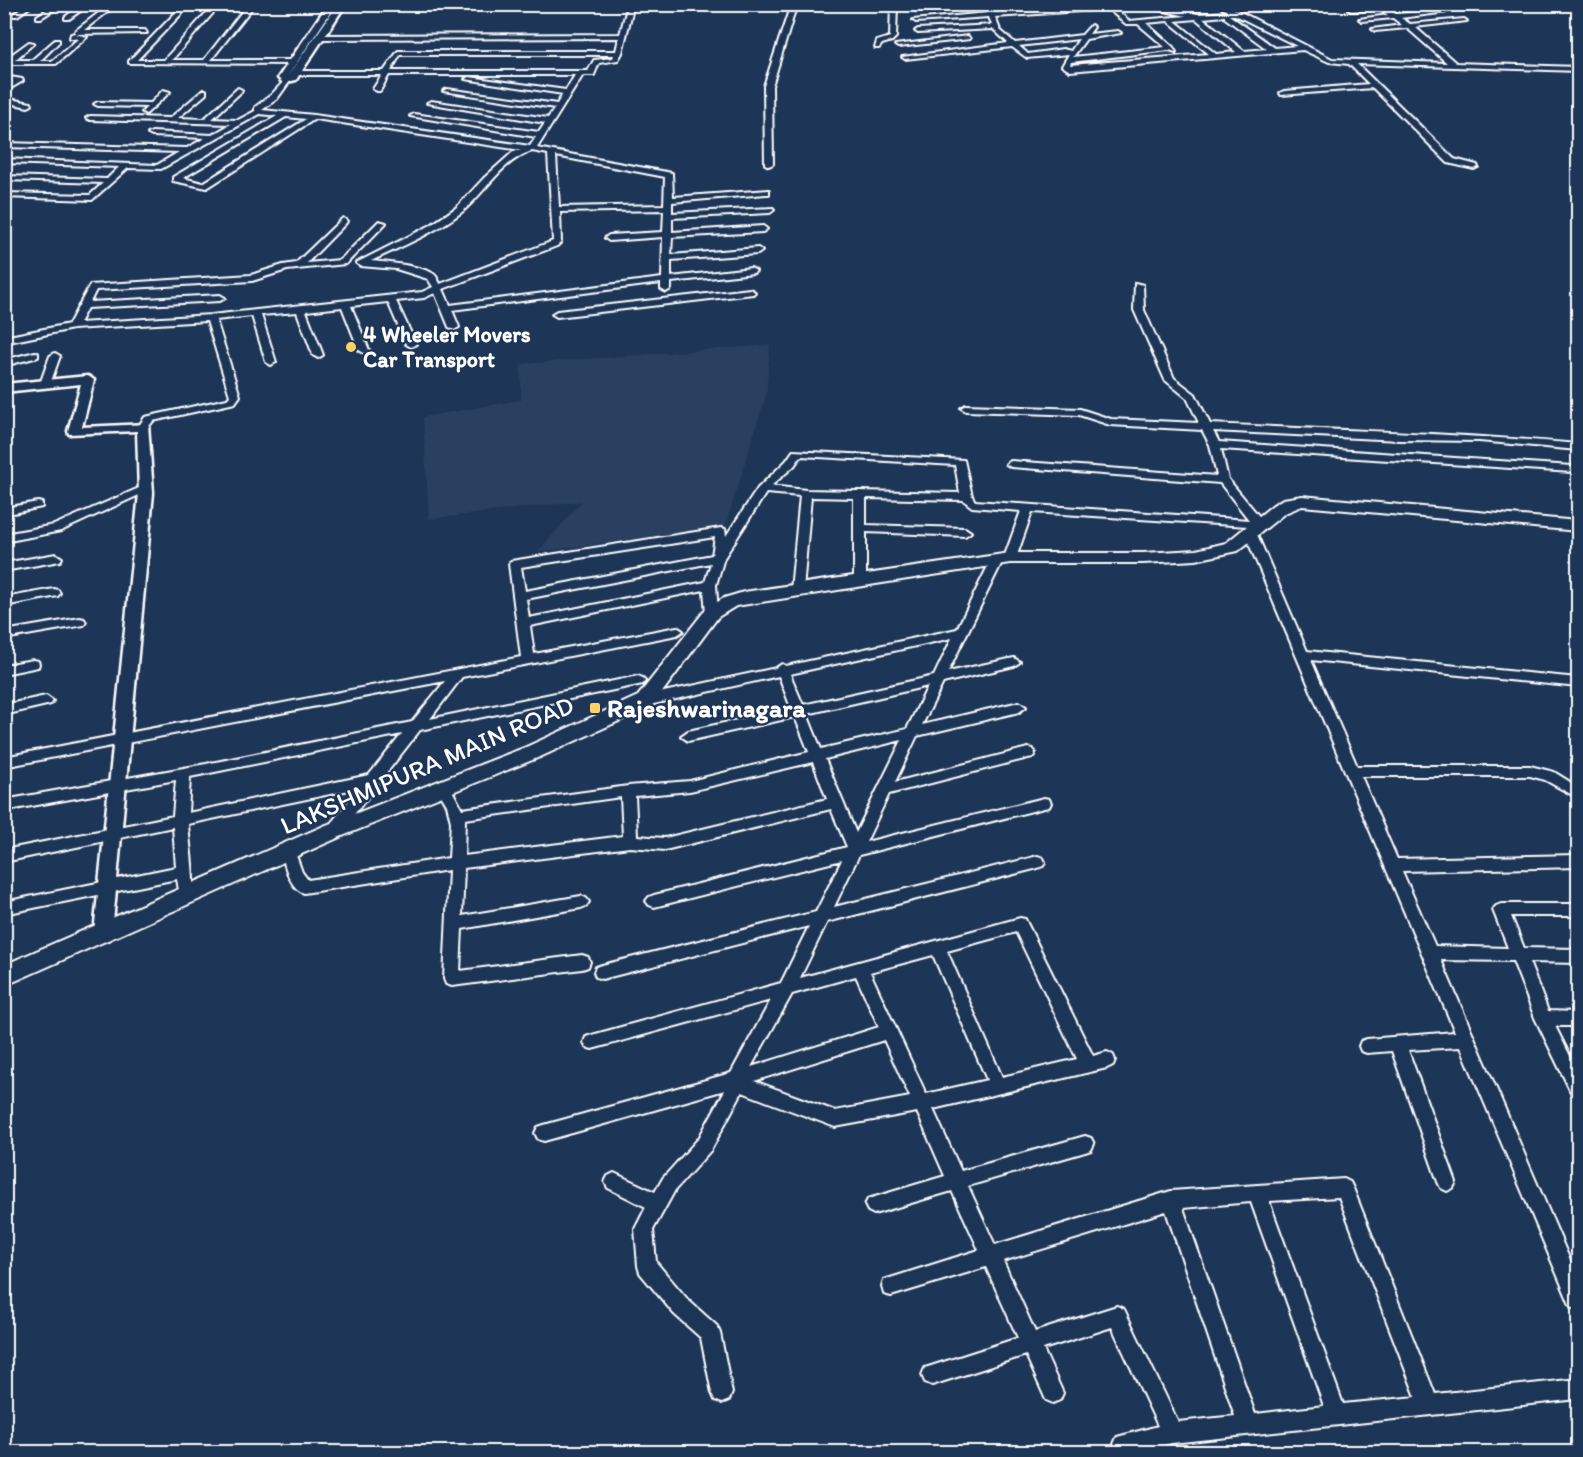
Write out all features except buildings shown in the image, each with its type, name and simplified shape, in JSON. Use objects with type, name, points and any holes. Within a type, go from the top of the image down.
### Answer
[{"type":"main road","name":"LAKSHMIPURA MAIN ROAD","points":[[4,976],[186,898],[333,831],[533,752],[645,701],[680,652],[712,613],[730,602],[1004,559],[1143,558],[1196,555],[1232,547],[1289,503],[1302,501],[1578,526]]},
{"type":"street","points":[[15,15],[31,4]]},
{"type":"street","points":[[39,17],[60,4]]},
{"type":"street","points":[[67,18],[87,4]]},
{"type":"street","points":[[6,62],[54,63],[84,37],[72,37],[115,4]]},
{"type":"street","points":[[188,4],[131,62],[293,62]]},
{"type":"street","points":[[166,62],[218,4]]},
{"type":"street","points":[[206,62],[252,4]]},
{"type":"street","points":[[286,81],[282,78],[332,4]]},
{"type":"street","points":[[258,112],[258,109],[274,97],[286,81],[297,73],[342,4]]},
{"type":"street","points":[[297,73],[591,73],[596,61],[615,60],[619,53],[631,4]]},
{"type":"street","points":[[769,164],[768,86],[794,4]]},
{"type":"street","points":[[877,47],[879,42],[890,40],[893,37],[894,4]]},
{"type":"street","points":[[1137,8],[1165,9],[1217,4],[1331,61],[1578,69]]},
{"type":"street","points":[[1351,9],[1413,4]]},
{"type":"street","points":[[985,5],[995,27],[1012,45],[1027,56],[1135,44]]},
{"type":"street","points":[[916,9],[997,6]]},
{"type":"street","points":[[916,20],[1107,6],[1128,23],[1235,13]]},
{"type":"street","points":[[1378,6],[1409,26],[1454,65]]},
{"type":"street","points":[[1165,9],[1197,16],[1242,53]]},
{"type":"street","points":[[1362,19],[1444,12]]},
{"type":"street","points":[[1116,14],[1126,13]]},
{"type":"street","points":[[1222,14],[1274,51]]},
{"type":"street","points":[[1169,19],[1215,56]]},
{"type":"street","points":[[106,32],[119,21]]},
{"type":"street","points":[[1375,28],[1464,21]]},
{"type":"street","points":[[133,32],[144,22]]},
{"type":"street","points":[[1140,22],[1182,58]]},
{"type":"street","points":[[918,31],[995,27]]},
{"type":"street","points":[[1091,27],[1066,66],[1076,70],[1182,58],[1305,48]]},
{"type":"street","points":[[1058,28],[1069,39]]},
{"type":"street","points":[[78,32],[145,32]]},
{"type":"street","points":[[905,57],[954,55],[1012,45],[1118,33]]},
{"type":"street","points":[[320,37],[623,36]]},
{"type":"street","points":[[898,45],[969,36],[954,55]]},
{"type":"street","points":[[1034,36],[1041,42]]},
{"type":"street","points":[[377,89],[398,53],[404,37]]},
{"type":"street","points":[[33,63],[57,41]]},
{"type":"street","points":[[6,62],[31,43]]},
{"type":"street","points":[[1068,60],[1171,48]]},
{"type":"street","points":[[398,53],[619,53]]},
{"type":"street","points":[[1351,62],[1450,161],[1474,167]]},
{"type":"street","points":[[397,129],[473,72]]},
{"type":"street","points":[[454,327],[432,277],[394,264],[360,262],[434,226],[460,209],[516,154],[532,149],[581,72]]},
{"type":"street","points":[[4,78],[19,81],[4,90]]},
{"type":"street","points":[[464,79],[568,93]]},
{"type":"street","points":[[1284,93],[1375,86]]},
{"type":"street","points":[[206,121],[238,90]]},
{"type":"street","points":[[447,91],[559,106]]},
{"type":"street","points":[[138,119],[166,92]]},
{"type":"street","points":[[172,120],[202,92]]},
{"type":"street","points":[[4,100],[28,105]]},
{"type":"street","points":[[431,103],[550,121]]},
{"type":"street","points":[[98,104],[153,105]]},
{"type":"street","points":[[158,167],[184,150],[258,112],[314,117],[552,152],[669,175],[666,304]]},
{"type":"street","points":[[285,114],[176,180],[206,185],[314,117]]},
{"type":"street","points":[[414,117],[541,135]]},
{"type":"street","points":[[90,118],[238,122]]},
{"type":"street","points":[[152,134],[212,136]]},
{"type":"street","points":[[4,145],[184,150]]},
{"type":"street","points":[[4,340],[73,326],[211,318],[424,296],[438,288],[556,242],[552,152]]},
{"type":"street","points":[[4,161],[158,167],[177,172]]},
{"type":"street","points":[[4,195],[92,198],[126,165]]},
{"type":"street","points":[[4,177],[109,181]]},
{"type":"street","points":[[668,208],[766,192]]},
{"type":"street","points":[[554,210],[668,208],[770,210]]},
{"type":"street","points":[[299,265],[343,221]]},
{"type":"street","points":[[73,326],[90,290],[98,285],[252,278],[299,265],[343,262],[382,223]]},
{"type":"street","points":[[609,238],[763,229]]},
{"type":"street","points":[[667,258],[759,251]]},
{"type":"street","points":[[447,308],[751,271]]},
{"type":"street","points":[[197,319],[211,280]]},
{"type":"street","points":[[1138,285],[1139,310],[1170,380],[1191,396],[1215,446],[1223,480],[1254,528],[1303,655],[1578,1300]]},
{"type":"street","points":[[557,314],[666,304],[750,292]]},
{"type":"street","points":[[83,305],[220,297]]},
{"type":"street","points":[[391,299],[411,344]]},
{"type":"street","points":[[346,304],[364,350]]},
{"type":"street","points":[[301,309],[318,355]]},
{"type":"street","points":[[256,313],[271,362]]},
{"type":"street","points":[[103,933],[146,488],[143,427],[149,419],[231,401],[235,396],[211,318]]},
{"type":"street","points":[[4,363],[35,355]]},
{"type":"street","points":[[45,384],[55,356]]},
{"type":"street","points":[[4,388],[88,380],[74,431],[143,427]]},
{"type":"street","points":[[966,408],[1080,412],[1110,422],[1410,438],[1479,438],[1578,447]]},
{"type":"street","points":[[1215,446],[1572,469]]},
{"type":"street","points":[[519,596],[718,558],[763,489],[778,472],[793,463],[797,453],[960,462],[966,497],[972,504],[1254,528]]},
{"type":"street","points":[[1011,464],[1223,480]]},
{"type":"street","points":[[4,538],[57,528],[146,488]]},
{"type":"street","points":[[763,489],[806,493],[966,497]]},
{"type":"street","points":[[797,590],[806,493]]},
{"type":"street","points":[[860,495],[860,580]]},
{"type":"street","points":[[4,512],[38,505]]},
{"type":"street","points":[[1028,507],[1004,559],[962,632],[786,989],[740,1072],[744,1085],[835,1119],[922,1103],[1107,1060]]},
{"type":"street","points":[[859,528],[965,532]]},
{"type":"street","points":[[528,658],[515,564],[721,532],[718,558],[710,585],[712,613]]},
{"type":"street","points":[[4,567],[56,558]]},
{"type":"street","points":[[524,623],[710,585]]},
{"type":"street","points":[[4,602],[54,593]]},
{"type":"street","points":[[4,635],[80,622]]},
{"type":"street","points":[[4,762],[528,658],[677,631]]},
{"type":"street","points":[[645,701],[782,669],[962,632]]},
{"type":"street","points":[[1303,655],[1578,682]]},
{"type":"street","points":[[688,736],[1014,662]]},
{"type":"street","points":[[4,670],[33,664]]},
{"type":"street","points":[[782,669],[855,849]]},
{"type":"street","points":[[333,831],[459,672]]},
{"type":"street","points":[[4,806],[183,773],[638,681]]},
{"type":"street","points":[[4,710],[46,701]]},
{"type":"street","points":[[456,815],[628,791],[690,786],[1018,707]]},
{"type":"street","points":[[884,790],[1028,753]]},
{"type":"street","points":[[1353,771],[1530,771],[1549,776],[1578,793]]},
{"type":"street","points":[[183,773],[180,820],[186,898]]},
{"type":"street","points":[[4,856],[113,836],[372,780]]},
{"type":"street","points":[[443,786],[454,804],[456,815],[452,979],[582,962]]},
{"type":"street","points":[[628,791],[630,842]]},
{"type":"street","points":[[288,851],[295,874],[304,887],[456,864],[630,842],[665,844],[836,802]]},
{"type":"street","points":[[654,901],[1044,803]]},
{"type":"street","points":[[1393,865],[1578,861]]},
{"type":"street","points":[[602,972],[1038,862]]},
{"type":"street","points":[[4,908],[185,871]]},
{"type":"street","points":[[454,924],[581,902]]},
{"type":"street","points":[[1578,910],[1501,910],[1543,1018],[1578,1088]]},
{"type":"street","points":[[592,1042],[1020,924],[1088,1064]]},
{"type":"street","points":[[938,947],[998,1086]]},
{"type":"street","points":[[1430,953],[1578,956]]},
{"type":"street","points":[[860,968],[1053,1393]]},
{"type":"street","points":[[1543,1018],[1578,1019]]},
{"type":"street","points":[[544,1133],[741,1077],[890,1031]]},
{"type":"street","points":[[1367,1046],[1467,1039]]},
{"type":"street","points":[[1397,1043],[1447,1182]]},
{"type":"street","points":[[722,1394],[710,1333],[681,1307],[647,1266],[644,1229],[669,1184],[705,1144],[741,1077]]},
{"type":"street","points":[[874,1205],[1086,1144]]},
{"type":"street","points":[[615,1182],[658,1203]]},
{"type":"street","points":[[891,1287],[1171,1200],[1344,1188],[1429,1405]]},
{"type":"street","points":[[1257,1193],[1336,1415]]},
{"type":"street","points":[[1171,1200],[1248,1424]]},
{"type":"street","points":[[932,1375],[1117,1316],[1172,1433]]},
{"type":"street","points":[[1124,1444],[1172,1433],[1578,1389]]},
{"type":"shaded area","points":[[770,345],[766,395],[725,527],[538,552],[582,501],[429,519],[423,417],[521,400],[521,364]]},
{"type":"place","name":"4 Wheeler Movers Car Transport","points":[[351,347]]},
{"type":"place","name":"Rajeshwarinagara","points":[[595,708]]}]
